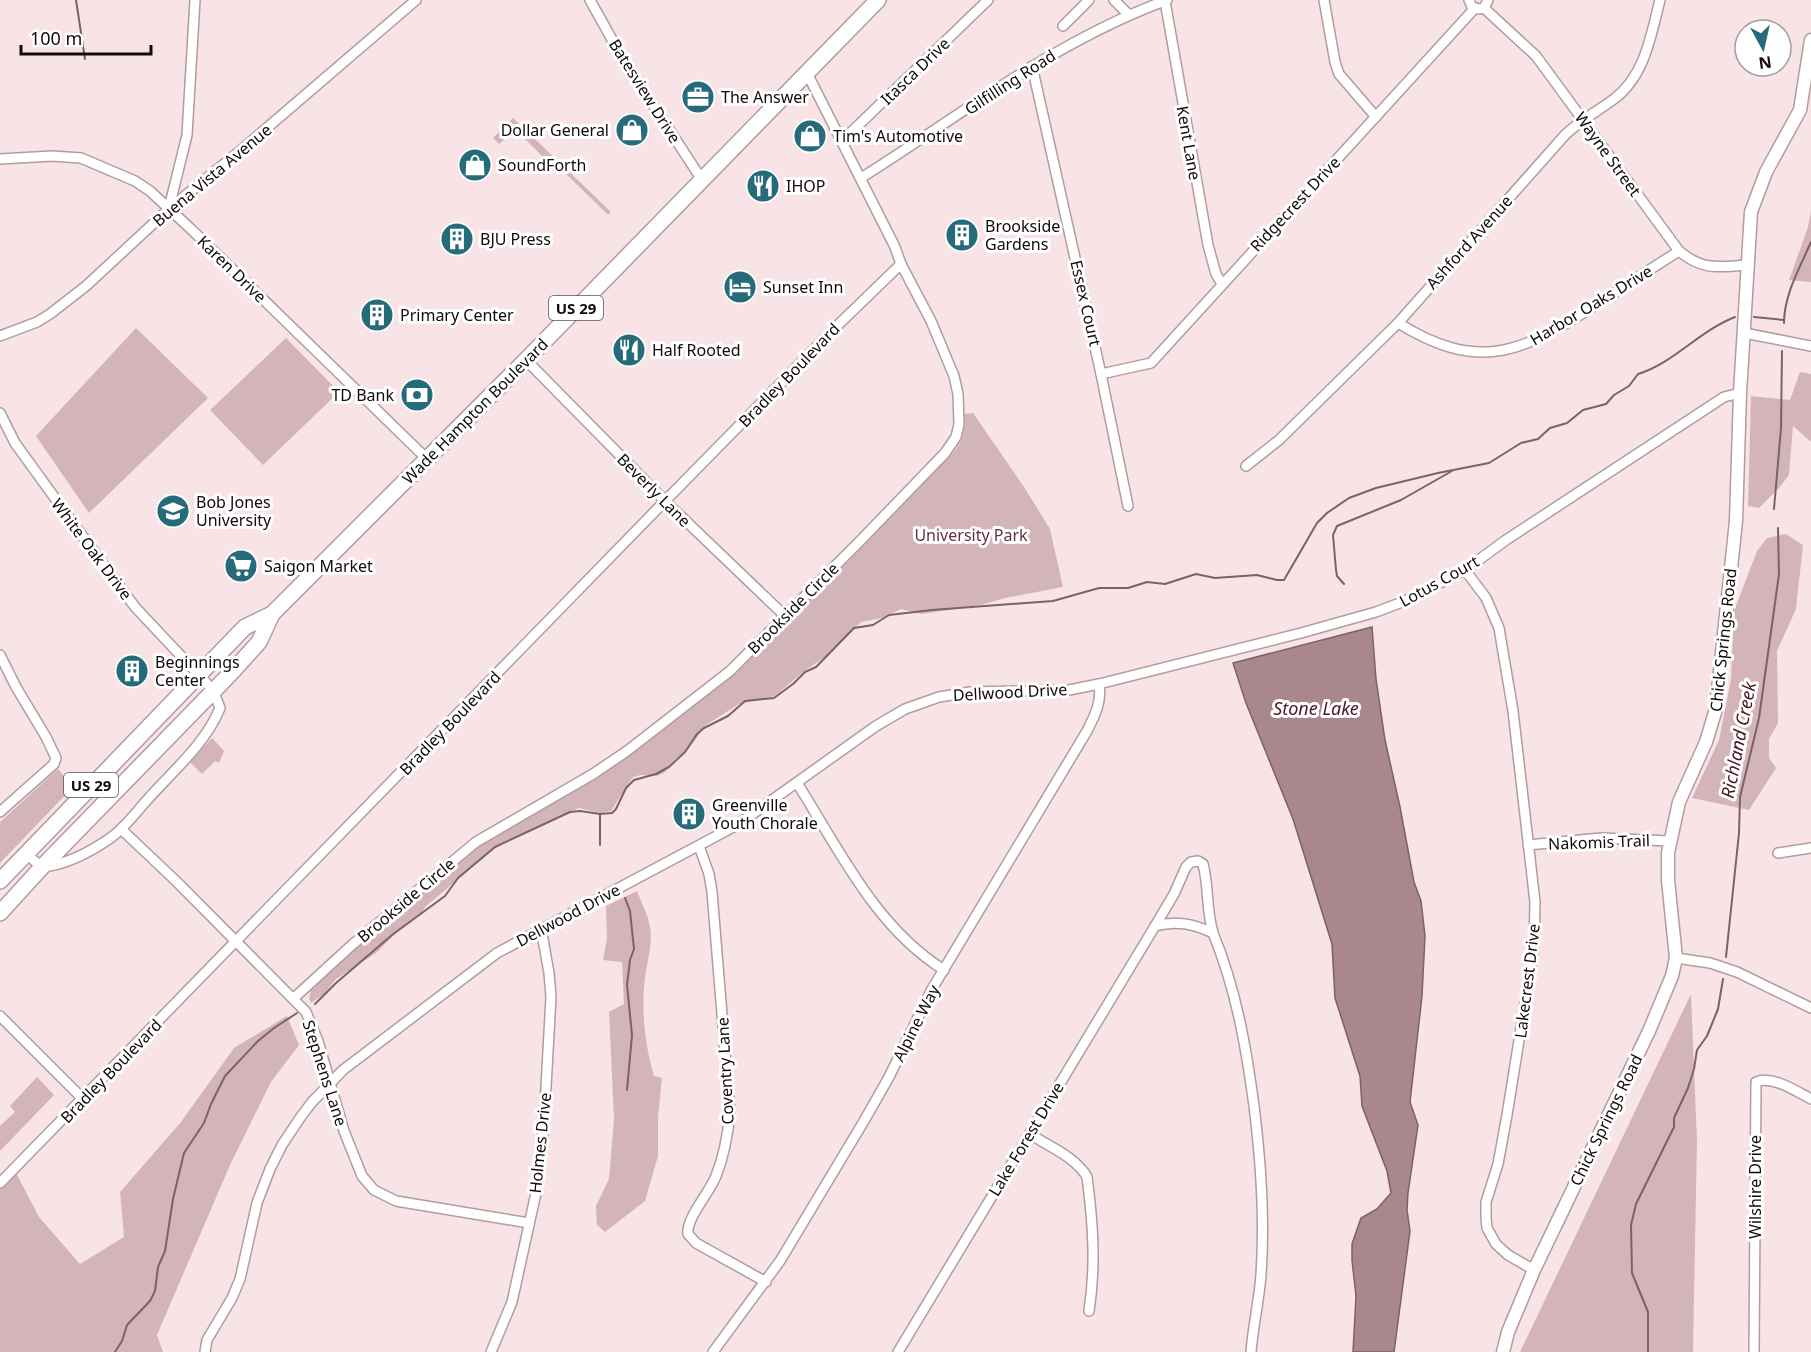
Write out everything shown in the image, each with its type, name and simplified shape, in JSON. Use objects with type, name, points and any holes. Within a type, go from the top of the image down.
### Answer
[{"type":"main road","name":"Wade Hampton Boulevard","points":[[0,881],[245,627],[272,614],[526,360],[878,0]]},
{"type":"main road","name":"Wade Hampton Boulevard","points":[[0,913],[259,642],[272,614]]},
{"type":"street","points":[[169,209],[187,135],[195,0]]},
{"type":"street","name":"Buena Vista Avenue","points":[[0,336],[37,322],[64,304],[169,209],[416,0]]},
{"type":"street","name":"Batesview Drive","points":[[590,0],[620,54],[702,180]]},
{"type":"street","name":"Itasca Drive","points":[[842,141],[988,0]]},
{"type":"street","points":[[1063,26],[1089,0]]},
{"type":"street","points":[[1113,0],[1128,14]]},
{"type":"street","name":"Gilfilling Road","points":[[861,178],[1032,66],[1073,42],[1128,14],[1166,0]]},
{"type":"street","name":"Kent Lane","points":[[1166,0],[1208,245],[1221,284]]},
{"type":"street","points":[[1324,0],[1339,74],[1376,117]]},
{"type":"street","name":"Ashford Avenue","points":[[1246,466],[1280,440],[1398,323],[1565,135],[1583,119],[1615,99],[1632,80],[1646,50],[1660,0]]},
{"type":"street","name":"Ridgecrest Drive","points":[[1101,374],[1151,363],[1479,4]]},
{"type":"street","name":"Wayne Street","points":[[1479,4],[1529,48],[1679,251],[1697,264],[1724,267],[1747,266]]},
{"type":"street","name":"Chick Springs Road","points":[[1503,1352],[1515,1315],[1534,1270],[1649,1031],[1672,976],[1676,958],[1668,880],[1670,840],[1680,802],[1706,742],[1716,709],[1736,520],[1740,393],[1751,212],[1760,186],[1800,110],[1811,40]]},
{"type":"street","name":"Essex Court","points":[[1032,66],[1128,506]]},
{"type":"street","name":"Brookside Circle","points":[[294,998],[353,944],[476,842],[568,790],[627,751],[730,671],[934,465],[956,437],[959,412],[954,376],[931,321],[807,73]]},
{"type":"street","name":"Karen Drive","points":[[0,159],[52,156],[90,161],[135,181],[150,191],[427,459]]},
{"type":"street","name":"Harbor Oaks Drive","points":[[1398,323],[1420,337],[1449,348],[1479,352],[1508,350],[1541,339],[1679,251]]},
{"type":"street","name":"Bradley Boulevard","points":[[0,1183],[665,501],[901,264]]},
{"type":"street","points":[[1744,333],[1811,346]]},
{"type":"street","name":"Beverly Lane","points":[[526,360],[665,501],[785,616]]},
{"type":"street","name":"Lotus Court","points":[[1100,684],[1376,612],[1405,602],[1465,570],[1506,540],[1683,423],[1724,398],[1740,393]]},
{"type":"street","name":"White Oak Drive","points":[[0,413],[15,443],[135,607],[199,674]]},
{"type":"street","name":"Lakecrest Drive","points":[[1465,570],[1486,598],[1499,628],[1513,711],[1535,902],[1534,947],[1498,1164],[1486,1202],[1486,1218],[1487,1228],[1496,1244],[1508,1255],[1534,1270]]},
{"type":"street","points":[[0,655],[16,687],[56,754],[54,764],[0,812]]},
{"type":"street","points":[[26,854],[42,867],[70,860],[111,838],[121,829],[193,750],[216,718],[220,708],[213,690],[199,674]]},
{"type":"street","name":"Dellwood Drive","points":[[205,1352],[207,1340],[232,1298],[240,1279],[257,1203],[270,1169],[282,1145],[300,1118],[343,1070],[497,953],[737,825],[884,721],[923,702],[970,692],[1069,690],[1100,684]]},
{"type":"street","name":"Alpine Way","points":[[713,1352],[766,1282],[864,1121],[944,970],[1087,731],[1098,709],[1100,684]]},
{"type":"street","points":[[797,783],[879,911],[909,942],[944,970]]},
{"type":"street","name":"Stephens Lane","points":[[121,829],[237,941],[306,1012],[354,1161],[367,1184],[382,1195],[410,1204],[530,1223]]},
{"type":"street","name":"Nakomis Trail","points":[[1528,845],[1600,838],[1670,840]]},
{"type":"street","name":"Coventry Lane","points":[[699,846],[709,874],[712,892],[730,1112],[717,1175],[689,1223],[688,1234],[696,1242],[766,1282]]},
{"type":"street","points":[[1778,853],[1811,848]]},
{"type":"street","name":"Lake Forest Drive","points":[[898,1352],[1155,926],[1186,867],[1191,862],[1198,861],[1203,864],[1205,872],[1206,907],[1213,933],[1226,963],[1243,1029],[1259,1155],[1263,1218],[1261,1277],[1251,1352]]},
{"type":"street","points":[[1155,926],[1182,922],[1213,933]]},
{"type":"street","name":"Holmes Drive","points":[[490,1352],[512,1302],[530,1223],[541,1156],[551,998],[542,928]]},
{"type":"street","points":[[1676,958],[1710,963],[1737,972],[1811,1008]]},
{"type":"street","points":[[0,1016],[84,1099]]},
{"type":"street","name":"Wilshire Drive","points":[[1754,1352],[1756,1082],[1770,1080],[1811,1099]]},
{"type":"street","points":[[1030,1134],[1075,1163],[1087,1177],[1094,1255],[1089,1311]]},
{"type":"green space","points":[[513,118],[610,211],[610,214],[607,214],[562,170],[559,173],[515,129],[499,144],[493,138]]},
{"type":"green space","points":[[1811,211],[1811,282],[1789,280],[1808,227]]},
{"type":"green space","points":[[136,328],[208,398],[89,513],[36,436]]},
{"type":"green space","points":[[286,338],[339,392],[263,465],[210,410]]},
{"type":"green space","points":[[1800,372],[1811,374],[1811,442],[1793,426],[1789,475],[1759,508],[1748,506],[1751,396],[1790,400]]},
{"type":"green space","name":"University Park","points":[[973,413],[1050,529],[1063,587],[981,605],[922,614],[901,609],[882,618],[861,622],[826,656],[775,696],[739,704],[706,725],[687,751],[674,760],[664,773],[657,776],[633,777],[611,811],[600,813],[579,808],[500,844],[426,906],[421,914],[396,933],[376,953],[336,979],[324,994],[311,1003],[309,998],[312,987],[361,941],[472,849],[493,834],[557,801],[623,759],[733,673],[833,576],[951,455],[962,436],[964,414]]},
{"type":"green space","points":[[1786,534],[1803,545],[1796,609],[1777,651],[1778,723],[1769,739],[1769,758],[1776,768],[1749,810],[1692,798],[1719,740],[1731,679],[1734,611],[1757,551],[1767,538]]},
{"type":"green space","points":[[212,738],[224,751],[219,763],[215,761],[202,774],[190,762]]},
{"type":"green space","points":[[58,769],[73,787],[0,863],[0,822]]},
{"type":"green space","points":[[637,891],[648,918],[651,933],[644,990],[644,1015],[646,1040],[654,1076],[662,1078],[658,1117],[658,1156],[645,1201],[605,1232],[597,1225],[596,1206],[609,1179],[614,1119],[609,1012],[624,1004],[622,962],[603,960],[607,939],[606,906]]},
{"type":"green space","points":[[1691,994],[1697,1141],[1693,1352],[1520,1352]]},
{"type":"green space","points":[[287,1016],[299,1045],[271,1082],[230,1165],[157,1335],[163,1352],[0,1352],[0,1179],[15,1171],[39,1217],[80,1264],[124,1237],[120,1192],[181,1122],[234,1048]]},
{"type":"green space","points":[[37,1077],[54,1095],[0,1151],[0,1126],[15,1112],[10,1106]]},
{"type":"water","name":"Stone Lake","points":[[1372,627],[1376,679],[1385,740],[1414,882],[1421,901],[1425,936],[1422,996],[1410,1102],[1418,1125],[1408,1193],[1407,1210],[1410,1231],[1394,1352],[1353,1352],[1356,1296],[1352,1244],[1361,1218],[1377,1209],[1391,1193],[1387,1171],[1362,1106],[1360,1076],[1335,998],[1332,944],[1293,819],[1246,703],[1233,663]]},
{"type":"waterway","points":[[76,0],[85,59]]},
{"type":"waterway","name":"Richland Creek","points":[[1784,323],[1790,292],[1811,242]]},
{"type":"waterway","points":[[315,1004],[392,935],[445,896],[458,878],[495,847],[570,812],[612,813],[626,788],[634,780],[656,774],[669,767],[685,752],[697,734],[728,716],[745,701],[774,698],[805,672],[816,667],[854,628],[873,625],[889,615],[1053,601],[1099,588],[1128,588],[1147,582],[1165,584],[1196,574],[1215,578],[1257,575],[1284,580],[1317,523],[1349,498],[1376,488],[1489,463],[1521,443],[1538,439],[1550,428],[1567,423],[1583,410],[1606,404],[1614,395],[1629,386],[1638,374],[1663,362],[1710,330],[1735,317]]},
{"type":"waterway","points":[[1754,317],[1784,320]]},
{"type":"waterway","name":"Richland Creek","points":[[1774,509],[1781,428],[1782,351]]},
{"type":"waterway","points":[[1344,584],[1337,576],[1336,570],[1333,535],[1337,526],[1401,500],[1452,471]]},
{"type":"waterway","name":"Richland Creek","points":[[1726,957],[1739,833],[1740,797],[1759,718],[1779,574],[1778,528]]},
{"type":"waterway","points":[[600,814],[600,845]]},
{"type":"waterway","points":[[625,898],[630,911],[634,949],[630,960],[627,985],[632,1035],[627,1090]]},
{"type":"waterway","name":"Richland Creek","points":[[1648,1352],[1648,1312],[1632,1273],[1631,1225],[1636,1204],[1674,1127],[1674,1118],[1688,1088],[1697,1050],[1707,1036],[1718,1009],[1723,979]]},
{"type":"waterway","points":[[115,1352],[122,1341],[127,1325],[150,1301],[155,1291],[158,1267],[165,1251],[173,1199],[184,1153],[204,1123],[225,1076],[258,1041],[297,1013]]},
{"type":"place","name":"The Answer","points":[[698,97]]},
{"type":"place","name":"Dollar General","points":[[632,130]]},
{"type":"place","name":"Tim's Automotive","points":[[810,136]]},
{"type":"place","name":"SoundForth","points":[[475,165]]},
{"type":"place","name":"IHOP","points":[[763,186]]},
{"type":"place","name":"Brookside Gardens","points":[[962,235]]},
{"type":"place","name":"BJU Press","points":[[457,239]]},
{"type":"place","name":"Sunset Inn","points":[[740,287]]},
{"type":"place","name":"Primary Center","points":[[377,315]]},
{"type":"place","name":"Half Rooted","points":[[629,350]]},
{"type":"place","name":"TD Bank","points":[[417,395]]},
{"type":"place","name":"Bob Jones University","points":[[173,511]]},
{"type":"place","name":"Saigon Market","points":[[241,566]]},
{"type":"place","name":"Beginnings Center","points":[[132,671]]},
{"type":"place","name":"Greenville Youth Chorale","points":[[689,814]]}]
